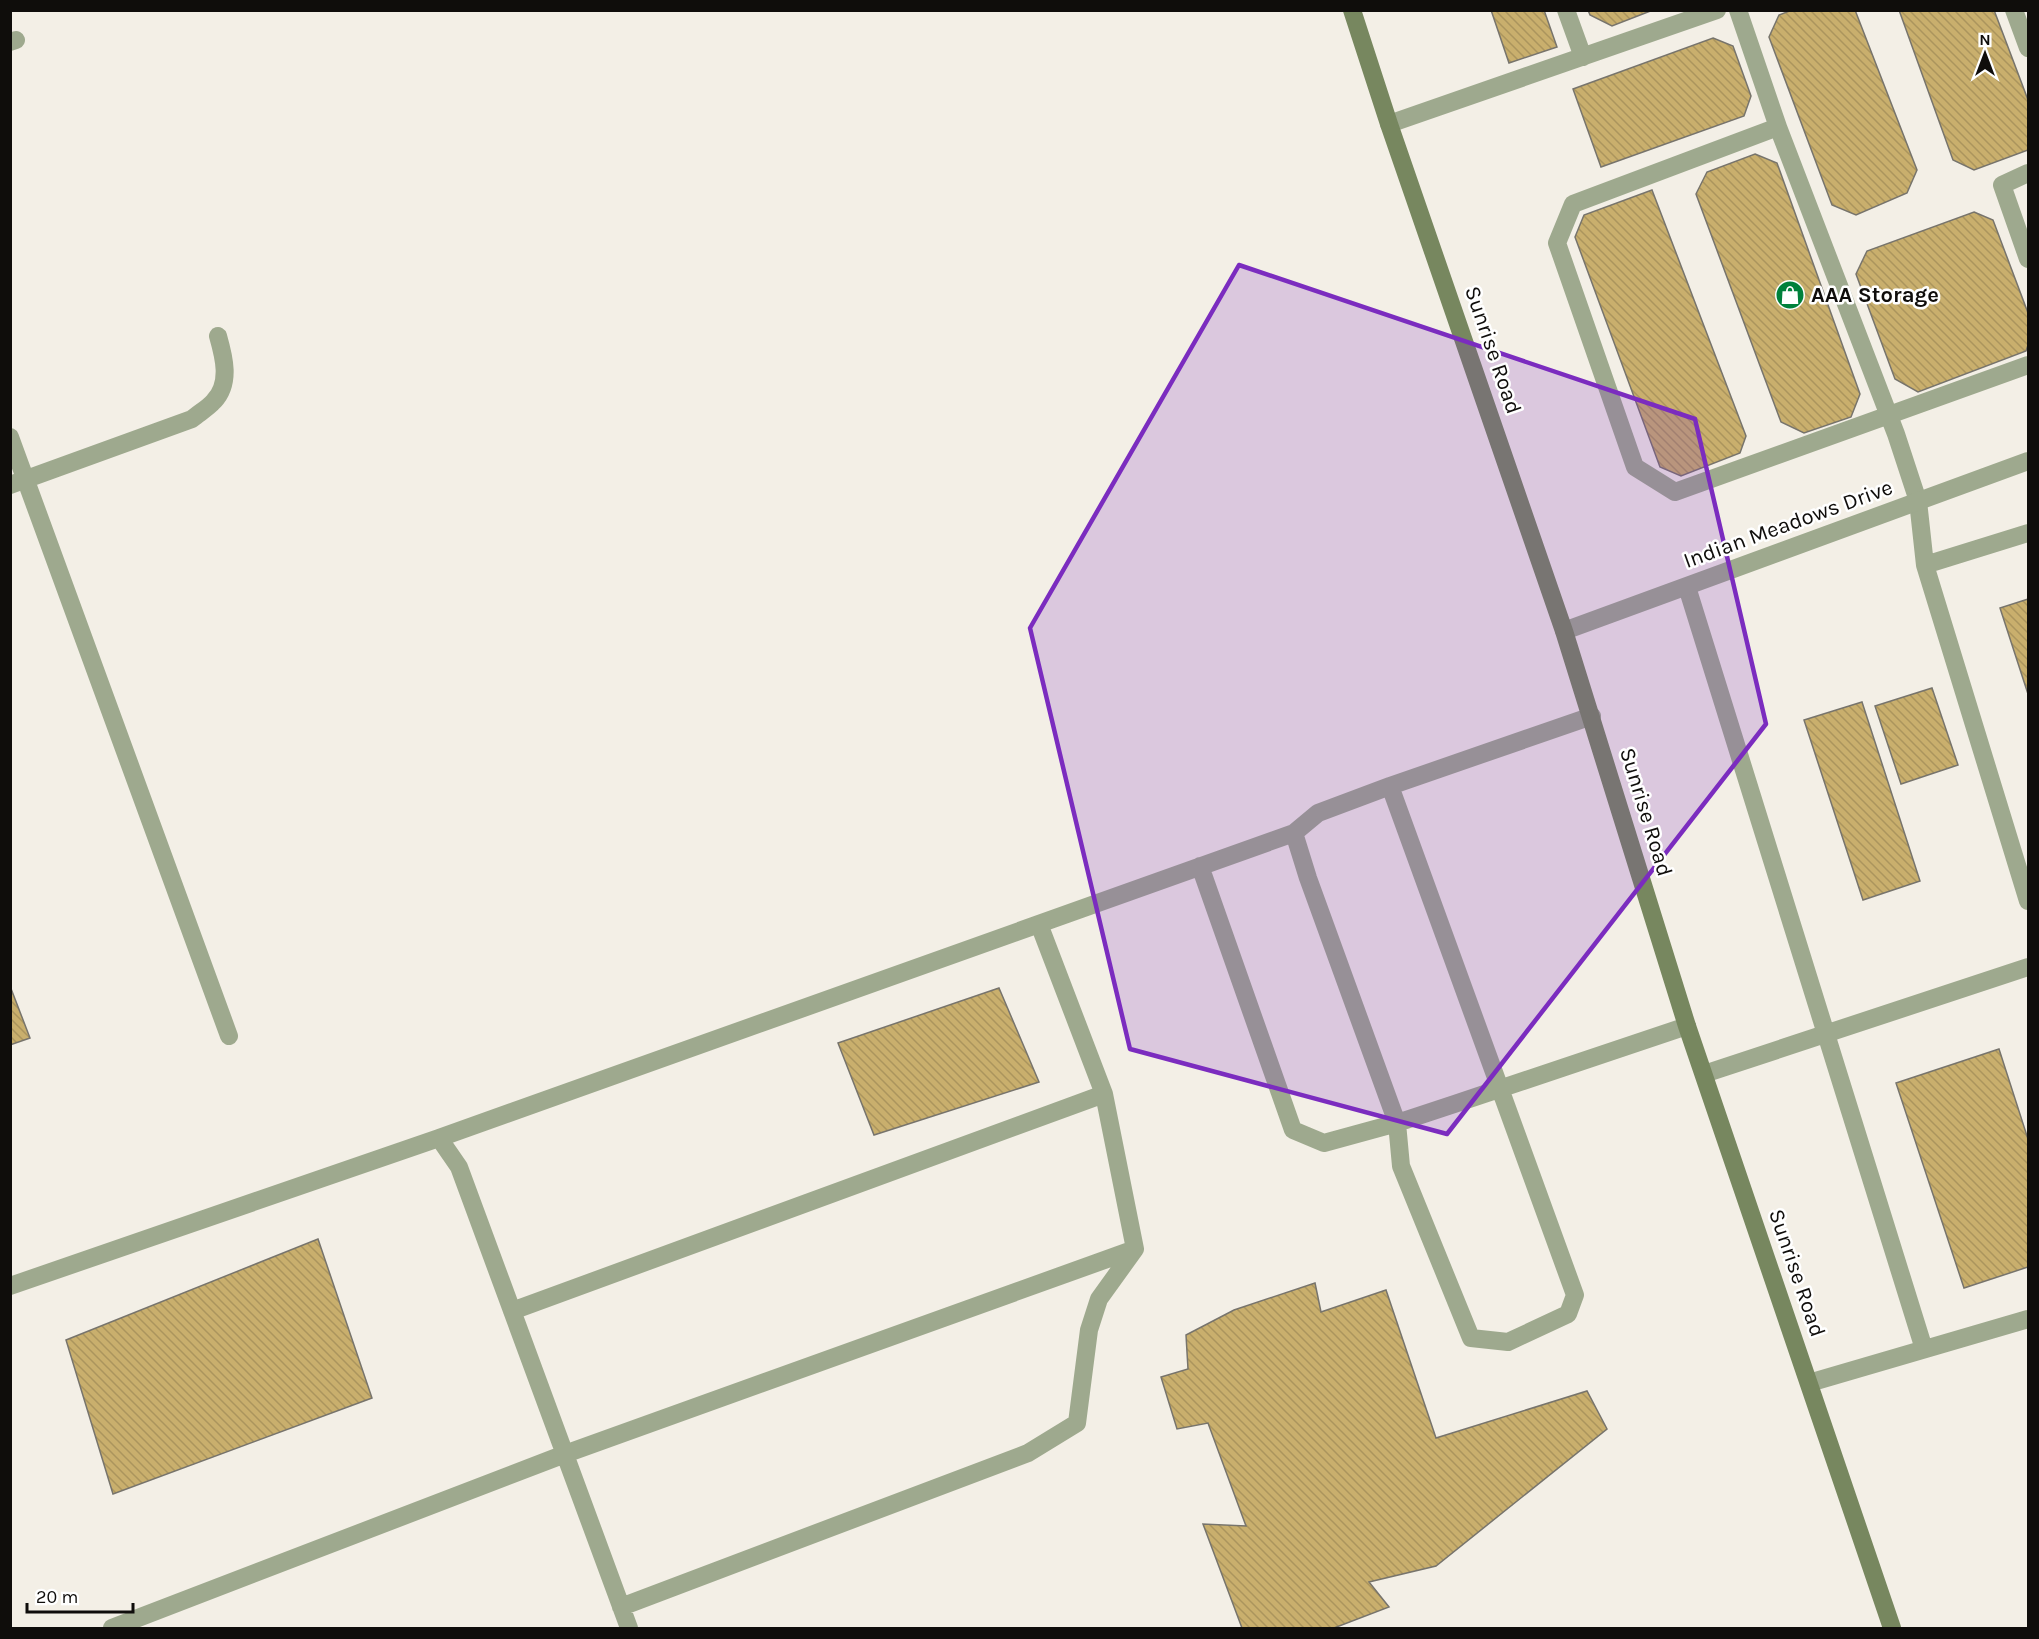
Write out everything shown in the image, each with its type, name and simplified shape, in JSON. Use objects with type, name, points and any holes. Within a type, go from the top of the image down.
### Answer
[{"type":"main road","name":"Sunrise Road","points":[[1352,10],[1389,124],[1564,631],[1687,1026],[1893,1629]]},
{"type":"street","points":[[1566,10],[1583,57]]},
{"type":"street","points":[[1389,124],[1717,10]]},
{"type":"street","points":[[1738,10],[1778,127],[1889,415],[1918,501],[1925,565],[2028,901]]},
{"type":"street","points":[[2014,10],[2028,48]]},
{"type":"street","points":[[1778,127],[1573,204],[1557,243],[1635,468],[1675,492],[2028,365]]},
{"type":"street","points":[[2028,173],[2002,185],[2028,259]]},
{"type":"street","points":[[18,483],[192,419],[215,400],[224,384],[224,360],[218,336]]},
{"type":"street","points":[[10,437],[18,483],[230,1036]]},
{"type":"street","name":"Indian Meadows Drive","points":[[1564,631],[2028,461]]},
{"type":"street","points":[[1925,565],[2028,533]]},
{"type":"street","points":[[1687,587],[1924,1349]]},
{"type":"street","points":[[10,1286],[439,1138],[1294,833],[1318,813],[1592,716]]},
{"type":"street","points":[[1294,833],[1308,878],[1397,1123],[1401,1166],[1471,1338],[1508,1342],[1568,1314],[1575,1295],[1390,786]]},
{"type":"street","points":[[1200,866],[1293,1130],[1324,1143],[1397,1123],[1687,1026]]},
{"type":"street","points":[[621,1607],[1028,1453],[1077,1423],[1089,1330],[1099,1299],[1135,1249],[1104,1094],[1039,924]]},
{"type":"street","points":[[1704,1074],[2028,967]]},
{"type":"street","points":[[512,1311],[1104,1094]]},
{"type":"street","points":[[439,1138],[459,1167],[629,1629]]},
{"type":"street","points":[[112,1629],[565,1454],[1135,1249]]},
{"type":"street","points":[[1809,1383],[2028,1319]]},
{"type":"highlighted area","points":[[1239,265],[1695,419],[1766,724],[1447,1134],[1130,1049],[1030,628]]},
{"type":"building","points":[[1491,10],[1544,10],[1557,47],[1509,63]]},
{"type":"building","points":[[1588,10],[1653,10],[1612,26],[1590,15]]},
{"type":"building","points":[[1792,10],[1855,10],[1917,170],[1907,193],[1856,215],[1832,205],[1769,37],[1779,15]]},
{"type":"building","points":[[1899,10],[1994,10],[2028,100],[2028,150],[1974,170],[1953,160]]},
{"type":"building","points":[[1713,38],[1733,46],[1751,96],[1744,116],[1601,167],[1573,89]]},
{"type":"building","points":[[1755,154],[1777,163],[1860,394],[1851,417],[1804,433],[1781,422],[1696,194],[1707,172]]},
{"type":"building","points":[[1652,190],[1746,436],[1740,453],[1681,476],[1660,467],[1575,237],[1584,215]]},
{"type":"building","points":[[1974,212],[1993,220],[2028,313],[2028,345],[2026,351],[1918,392],[1895,379],[1856,274],[1867,251]]},
{"type":"building","points":[[2028,599],[2028,694],[2000,608]]},
{"type":"building","points":[[1932,688],[1958,765],[1901,784],[1875,706]]},
{"type":"building","points":[[1862,702],[1920,881],[1863,900],[1804,720]]},
{"type":"building","points":[[10,986],[30,1038],[10,1045]]},
{"type":"building","points":[[999,988],[1039,1082],[874,1135],[838,1043]]},
{"type":"building","points":[[1999,1049],[2028,1139],[2028,1267],[1964,1288],[1896,1083]]},
{"type":"building","points":[[318,1239],[372,1398],[113,1494],[66,1340]]},
{"type":"building","points":[[1315,1283],[1321,1312],[1386,1290],[1436,1438],[1587,1391],[1607,1429],[1436,1566],[1369,1582],[1389,1607],[1334,1628],[1242,1628],[1203,1524],[1246,1526],[1208,1423],[1177,1429],[1161,1377],[1188,1369],[1186,1335],[1234,1310]]},
{"type":"place","name":"AAA Storage","points":[[1790,295]]}]
